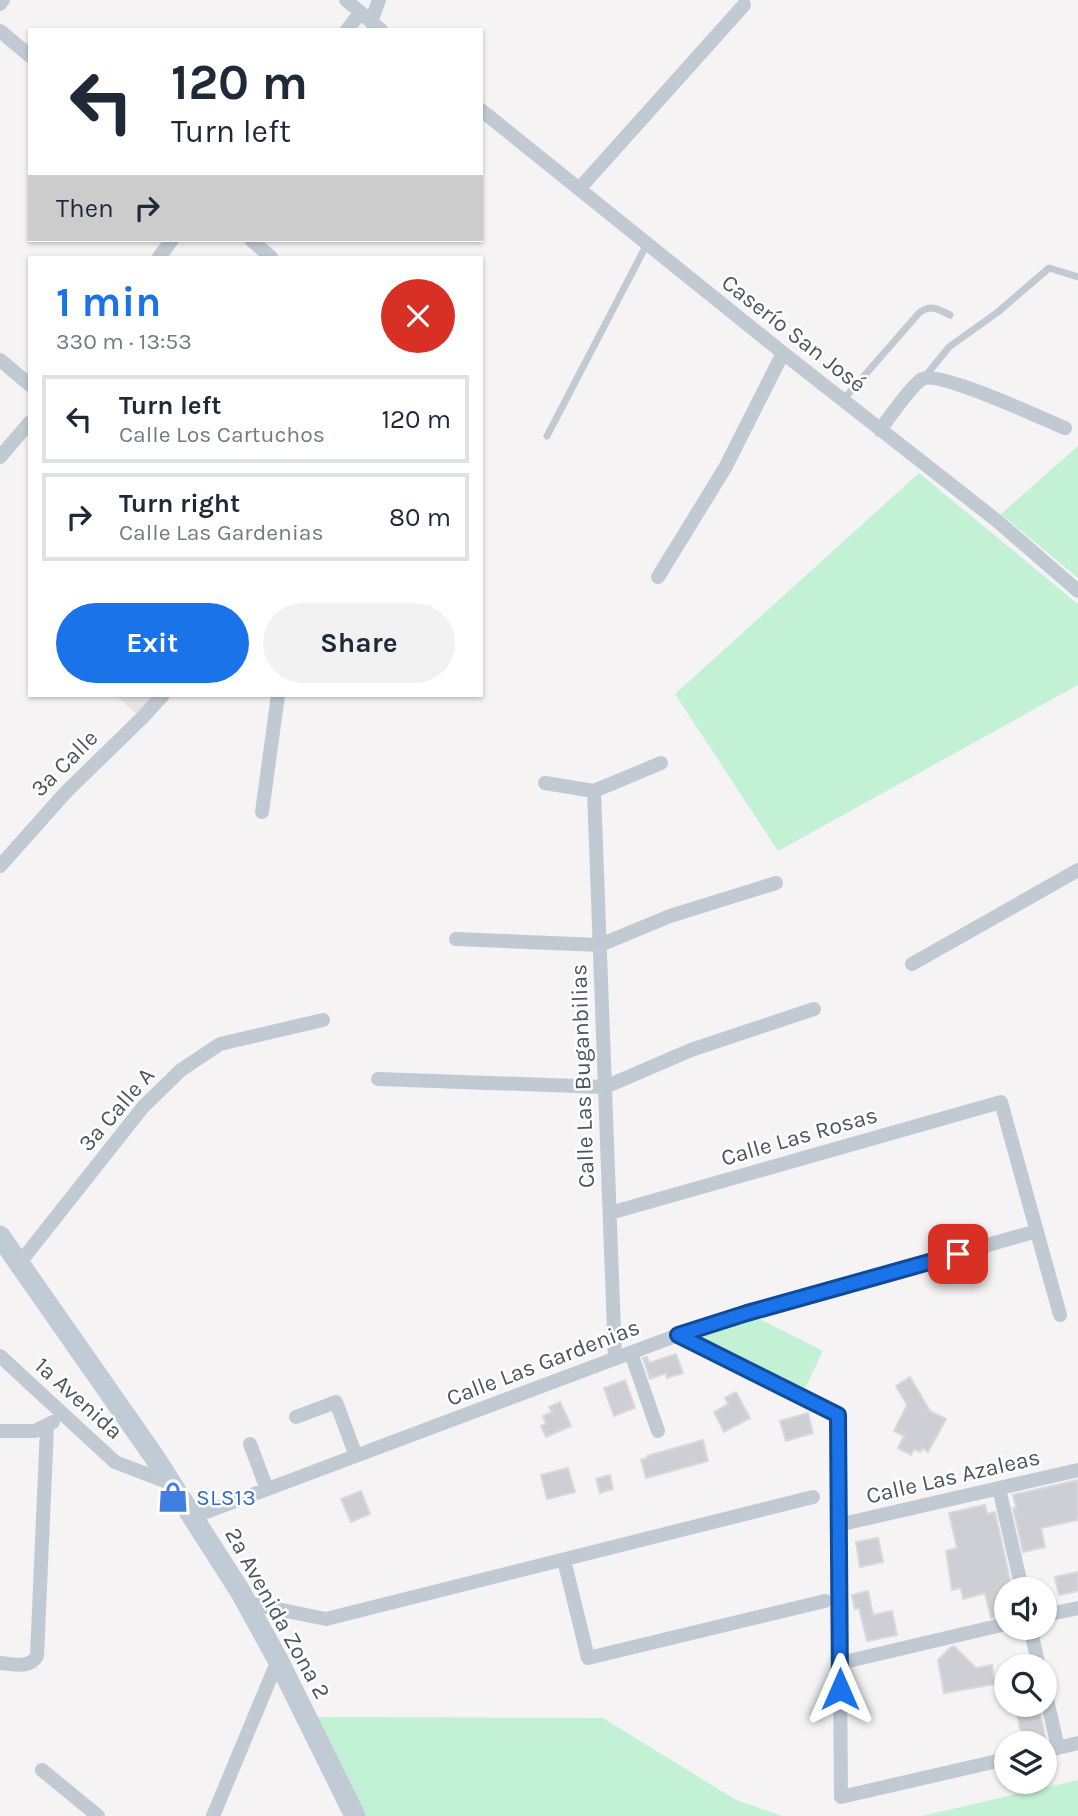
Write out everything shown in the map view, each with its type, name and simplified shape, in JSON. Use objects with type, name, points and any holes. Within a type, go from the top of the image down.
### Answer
[{"type":"street","points":[[346,0],[371,22]]},
{"type":"street","points":[[371,22],[379,0]]},
{"type":"street","points":[[579,189],[744,5]]},
{"type":"street","points":[[353,28],[371,22]]},
{"type":"street","points":[[0,31],[28,54]]},
{"type":"street","name":"Caserío San José","points":[[483,112],[996,520],[1078,591]]},
{"type":"street","points":[[160,256],[170,242]]},
{"type":"street","points":[[253,242],[270,256]]},
{"type":"street","points":[[658,577],[725,468],[783,353]]},
{"type":"street","points":[[0,360],[28,383]]},
{"type":"street","points":[[880,429],[922,379],[935,377],[985,394],[1065,428]]},
{"type":"street","points":[[0,457],[28,424]]},
{"type":"street","name":"3a Calle","points":[[0,866],[66,792],[161,697]]},
{"type":"street","points":[[262,812],[278,697]]},
{"type":"street","points":[[545,783],[594,791],[661,763]]},
{"type":"street","name":"Calle Las Buganbilias","points":[[594,791],[615,1359]]},
{"type":"street","points":[[912,964],[1078,870]]},
{"type":"street","points":[[456,939],[600,945],[670,916],[776,883]]},
{"type":"street","points":[[378,1079],[605,1087],[691,1050],[814,1009]]},
{"type":"street","name":"3a Calle A","points":[[18,1265],[143,1107],[181,1070],[220,1044],[323,1020]]},
{"type":"street","name":"Calle Las Rosas","points":[[610,1213],[1001,1102],[1037,1231]]},
{"type":"street","points":[[1037,1231],[1060,1315]]},
{"type":"street","name":"Calle Las Gardenias","points":[[193,1517],[678,1335],[1037,1231]]},
{"type":"street","name":"2a Avenida Zona 2","points":[[0,1236],[171,1483],[247,1603],[355,1816]]},
{"type":"street","points":[[678,1335],[838,1415],[841,1797],[994,1762]]},
{"type":"street","points":[[631,1353],[658,1431]]},
{"type":"street","name":"1a Avenida","points":[[0,1356],[115,1462],[171,1483]]},
{"type":"street","points":[[296,1417],[336,1402],[356,1456]]},
{"type":"street","points":[[0,1431],[35,1431],[47,1427],[62,1415]]},
{"type":"street","points":[[0,1663],[26,1665],[37,1656],[47,1427]]},
{"type":"street","points":[[250,1444],[267,1489]]},
{"type":"street","name":"Calle Las Azaleas","points":[[838,1525],[1078,1470]]},
{"type":"street","points":[[999,1488],[1019,1577]]},
{"type":"street","points":[[247,1603],[326,1619],[814,1497]]},
{"type":"street","points":[[564,1560],[588,1658],[825,1601]]},
{"type":"street","points":[[1057,1612],[1078,1608]]},
{"type":"street","points":[[840,1662],[994,1627]]},
{"type":"street","points":[[213,1816],[278,1660]]},
{"type":"street","points":[[1057,1748],[1078,1743]]},
{"type":"street","points":[[42,1770],[99,1816]]},
{"type":"lane","points":[[547,436],[647,244]]},
{"type":"lane","points":[[922,379],[949,347],[998,312],[1049,268],[1078,277]]},
{"type":"lane","points":[[842,400],[919,313],[927,307],[933,307],[950,315]]},
{"type":"shaded area","points":[[117,697],[159,697],[141,718]]},
{"type":"green space","points":[[1078,446],[1078,578],[1001,514]]},
{"type":"green space","points":[[919,473],[1078,604],[1078,685],[778,851],[675,694]]},
{"type":"green space","points":[[747,1313],[823,1351],[801,1396],[678,1335]]},
{"type":"green space","points":[[315,1717],[603,1718],[736,1800],[782,1816],[365,1816]]},
{"type":"green space","points":[[1078,1780],[1078,1816],[922,1816],[1017,1794],[1057,1794],[1057,1785]]},
{"type":"building","points":[[676,1354],[683,1373],[667,1378],[666,1373],[650,1379],[643,1358],[647,1357],[649,1363]]},
{"type":"building","points":[[910,1377],[930,1411],[946,1419],[928,1452],[922,1448],[921,1452],[914,1449],[911,1455],[898,1448],[904,1436],[894,1431],[907,1405],[896,1386]]},
{"type":"building","points":[[625,1380],[635,1408],[614,1416],[604,1388]]},
{"type":"building","points":[[736,1392],[750,1418],[724,1432],[714,1412],[728,1404],[725,1398]]},
{"type":"building","points":[[560,1402],[571,1426],[546,1437],[541,1426],[546,1424],[543,1416],[552,1412],[549,1407]]},
{"type":"building","points":[[808,1413],[813,1433],[786,1441],[780,1421]]},
{"type":"building","points":[[703,1440],[708,1461],[646,1478],[641,1460],[647,1456]]},
{"type":"building","points":[[568,1468],[575,1492],[547,1499],[541,1475]]},
{"type":"building","points":[[610,1475],[613,1489],[600,1493],[596,1479]]},
{"type":"building","points":[[1078,1480],[1078,1520],[1041,1528],[1045,1547],[1023,1552],[1013,1508],[1016,1508],[1013,1495]]},
{"type":"building","points":[[361,1491],[370,1514],[351,1522],[341,1499]]},
{"type":"building","points":[[985,1505],[987,1514],[995,1512],[1009,1577],[994,1577],[994,1617],[991,1618],[985,1593],[963,1599],[961,1588],[952,1590],[946,1551],[957,1548],[949,1513]]},
{"type":"building","points":[[878,1538],[883,1562],[860,1567],[856,1542]]},
{"type":"building","points":[[1078,1572],[1078,1591],[1059,1595],[1055,1577]]},
{"type":"building","points":[[868,1591],[873,1615],[892,1611],[897,1635],[867,1641],[859,1608],[855,1609],[852,1595]]},
{"type":"building","points":[[954,1646],[976,1668],[992,1665],[994,1684],[944,1693],[938,1660]]},
{"type":"building","points":[[1018,1717],[1041,1717],[1044,1731],[1021,1731]]},
{"type":"place","name":"SLS13","points":[[173,1497]]},
{"type":"route","points":[[840,1689],[838,1415],[678,1335],[958,1254]]}]
